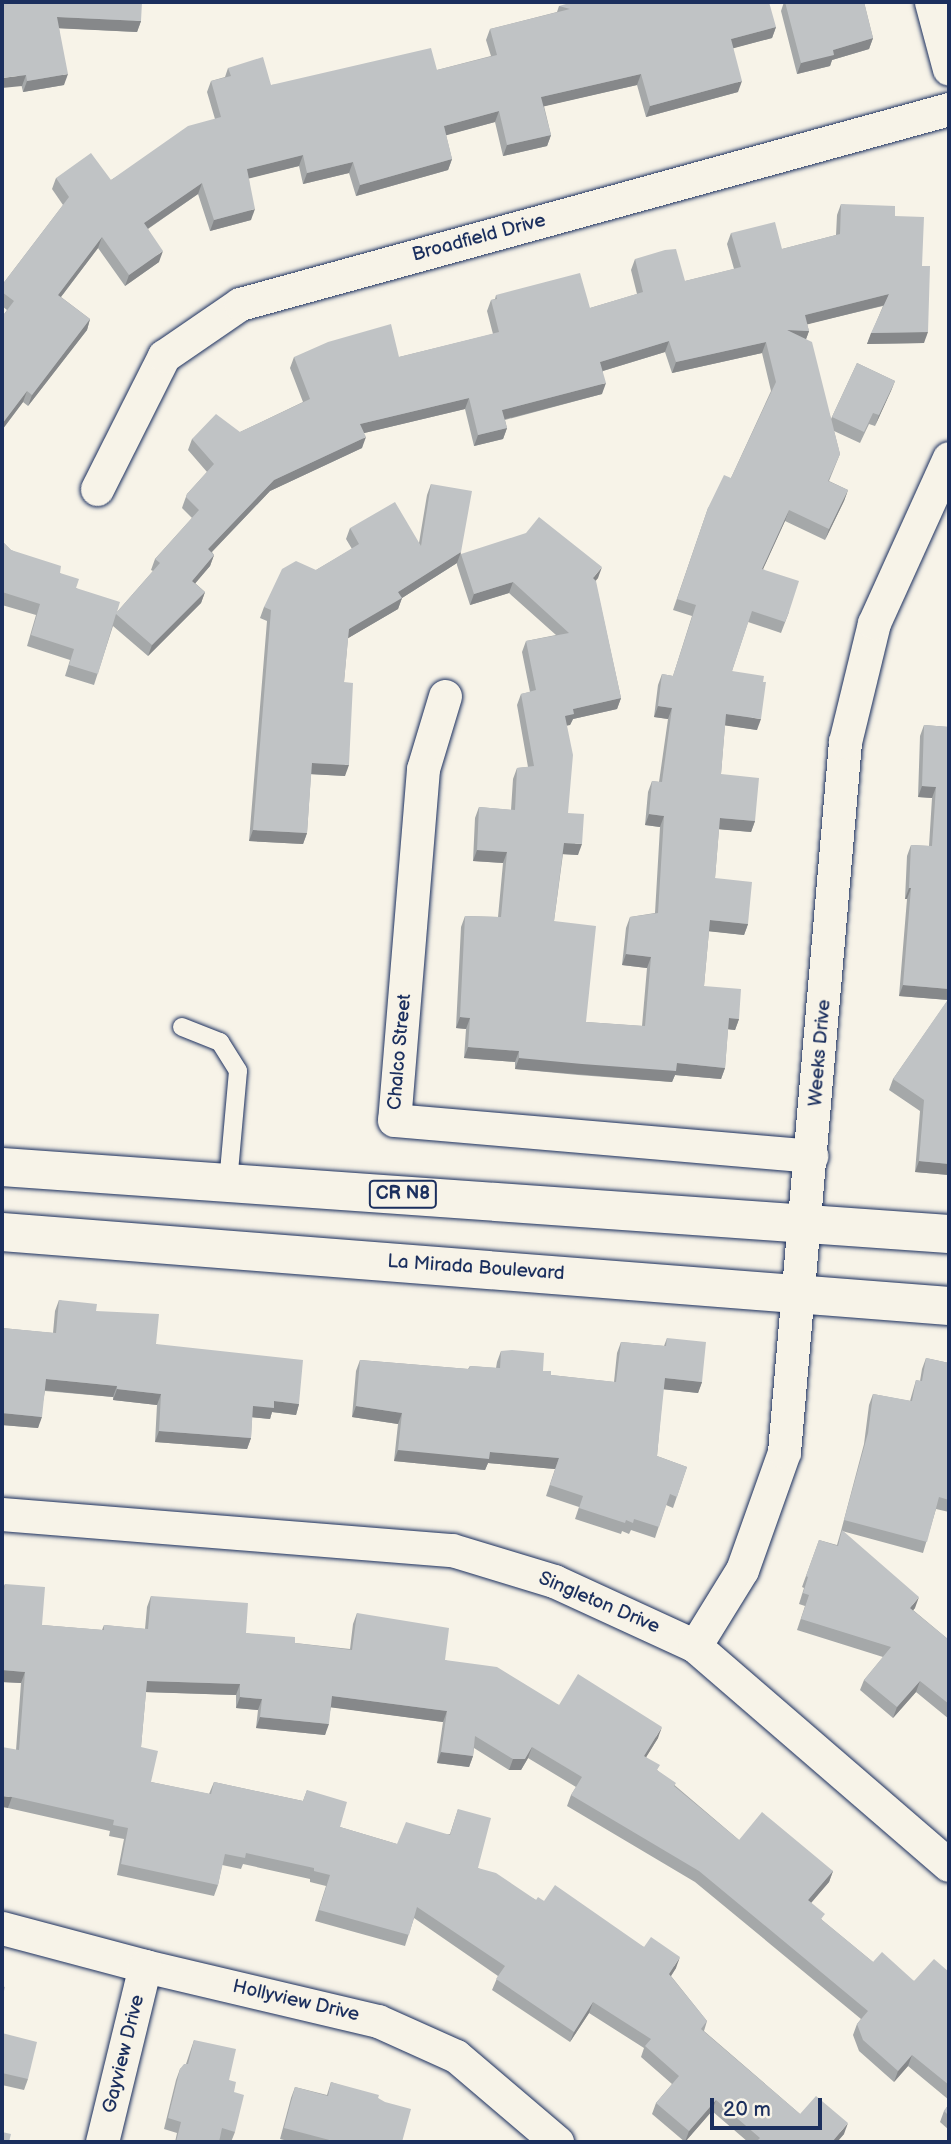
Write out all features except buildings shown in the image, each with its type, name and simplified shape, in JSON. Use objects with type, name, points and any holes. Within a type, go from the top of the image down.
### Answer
[{"type":"main road","name":"CR N8","points":[[2,1167],[949,1234]]},
{"type":"main road","name":"La Mirada Boulevard","points":[[2,1232],[949,1306]]},
{"type":"street","points":[[931,2],[949,69]]},
{"type":"street","name":"Broadfield Drive","points":[[97,489],[164,356],[240,303],[949,109]]},
{"type":"street","name":"Weeks Drive","points":[[695,1646],[742,1570],[784,1452],[795,1293],[811,1156],[845,742],[874,623],[949,458]]},
{"type":"street","name":"Chalco Street","points":[[445,696],[423,769],[394,1120],[811,1156]]},
{"type":"street","name":"Singleton Drive","points":[[2,1514],[452,1550],[554,1581],[695,1646],[949,1865]]},
{"type":"street","name":"Hollyview Drive","points":[[2,1927],[145,1965],[378,2021],[456,2056],[558,2142]]},
{"type":"street","name":"Gayview Drive","points":[[102,2142],[145,1965]]},
{"type":"lane","points":[[182,1027],[220,1041],[238,1070],[228,1182]]}]
